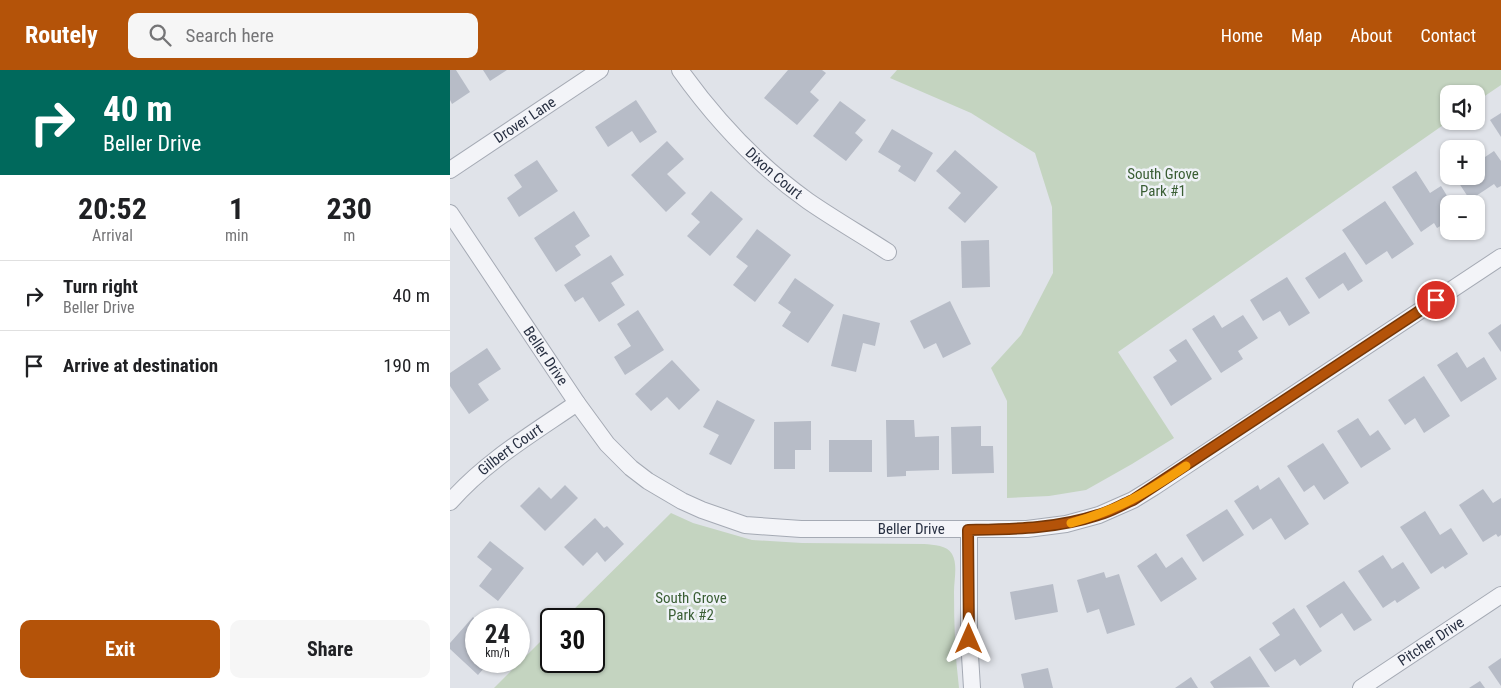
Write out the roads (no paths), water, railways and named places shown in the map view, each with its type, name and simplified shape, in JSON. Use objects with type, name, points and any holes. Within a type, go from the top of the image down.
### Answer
[{"type":"street","name":"Drover Lane","points":[[450,170],[600,70]]},
{"type":"street","name":"Dixon Court","points":[[680,70],[710,109],[748,150],[770,170],[809,201],[888,252]]},
{"type":"street","name":"Beller Drive","points":[[450,213],[576,403],[607,444],[631,468],[648,481],[682,501],[745,525],[801,529],[1027,529],[1066,524],[1099,515],[1133,500],[1501,257]]},
{"type":"street","name":"Gilbert Court","points":[[450,502],[488,464],[576,403]]},
{"type":"street","points":[[968,530],[969,639],[972,688]]},
{"type":"street","name":"Pitcher Drive","points":[[1361,688],[1501,595]]},
{"type":"park label","name":"South Grove Park #1","points":[[1163,182]]},
{"type":"park label","name":"South Grove Park #2","points":[[691,606]]}]
